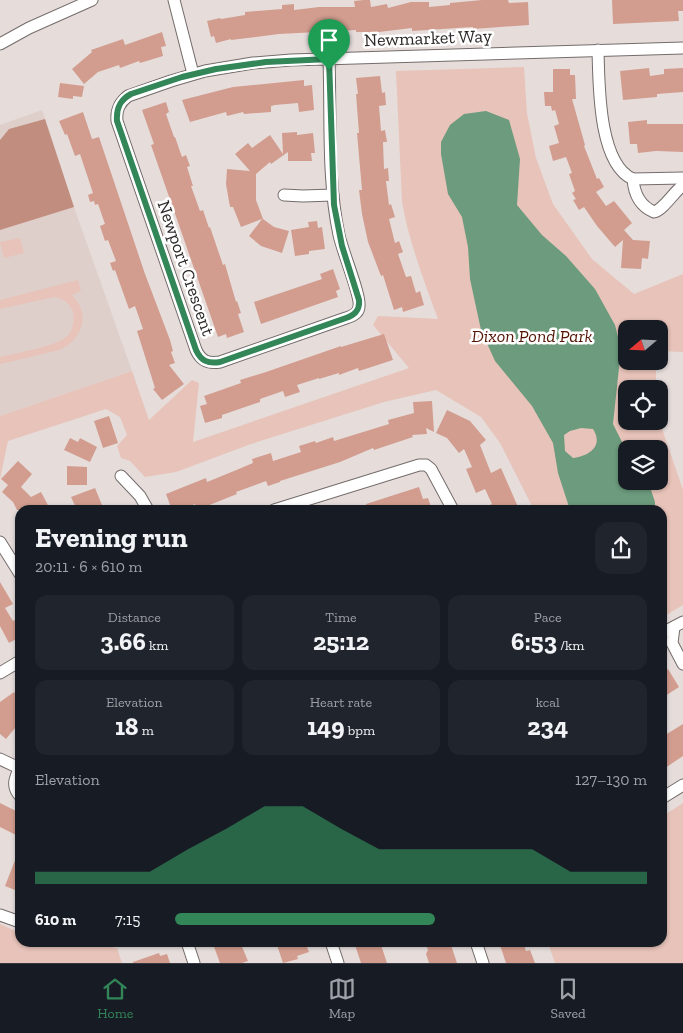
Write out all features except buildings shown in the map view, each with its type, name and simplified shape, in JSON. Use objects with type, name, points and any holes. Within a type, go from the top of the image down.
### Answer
[{"type":"street","points":[[0,44],[29,28],[92,0]]},
{"type":"street","points":[[174,0],[192,74]]},
{"type":"street","name":"Newmarket Way","points":[[192,74],[253,63],[683,48]]},
{"type":"street","points":[[598,50],[600,104],[604,130],[618,167],[626,176],[633,179],[683,178]]},
{"type":"street","name":"Newport Crescent","points":[[192,74],[128,96],[119,105],[117,116],[196,350],[202,360],[208,363],[220,362],[346,318],[356,313],[360,305],[339,236],[333,195],[329,59]]},
{"type":"street","points":[[633,179],[636,195],[649,210],[654,212],[662,208],[671,195],[683,185]]},
{"type":"street","points":[[284,195],[333,195]]},
{"type":"street","points":[[290,505],[419,465],[426,465],[430,468],[450,505]]},
{"type":"street","points":[[121,476],[140,496],[145,505]]},
{"type":"street","points":[[0,542],[15,566]]},
{"type":"street","points":[[667,632],[680,628]]},
{"type":"street","points":[[680,628],[672,644],[683,664]]},
{"type":"street","points":[[0,673],[15,664]]},
{"type":"street","points":[[0,759],[15,766]]},
{"type":"street","points":[[667,795],[683,785]]},
{"type":"street","points":[[0,915],[15,920]]},
{"type":"street","points":[[189,947],[194,963]]},
{"type":"street","points":[[333,947],[338,963]]},
{"type":"street","points":[[478,947],[483,963]]},
{"type":"shaded area","points":[[42,110],[132,371],[0,416],[0,125]]},
{"type":"shaded area","points":[[486,111],[509,120],[520,159],[517,205],[542,235],[566,256],[595,289],[615,325],[618,337],[619,370],[613,424],[621,440],[618,440],[618,490],[651,490],[655,505],[568,505],[558,473],[553,443],[532,406],[495,361],[481,330],[470,279],[468,247],[462,217],[448,194],[441,154],[441,142],[450,125],[464,114]],"holes":[[[581,428],[593,429],[597,440],[593,449],[579,457],[573,458],[565,451],[564,435],[570,431]]]},
{"type":"shaded area","points":[[45,119],[74,207],[0,230],[0,140],[9,129]]},
{"type":"green space","name":"Dixon Pond Park","points":[[524,67],[527,113],[536,158],[553,204],[592,259],[634,294],[683,274],[683,352],[668,351],[668,320],[618,320],[618,370],[656,370],[656,380],[618,380],[618,430],[662,430],[666,440],[618,440],[618,490],[668,490],[668,446],[683,490],[683,605],[667,615],[667,505],[531,505],[500,443],[481,417],[436,390],[384,402],[251,444],[176,472],[145,477],[130,461],[121,458],[117,446],[127,435],[120,417],[106,409],[8,441],[0,479],[0,416],[132,371],[149,420],[192,380],[199,383],[193,442],[409,368],[373,325],[378,316],[438,319],[422,276],[402,202],[396,71]]},
{"type":"green space","points":[[20,238],[24,253],[4,258],[0,242]]},
{"type":"green space","points":[[78,280],[81,291],[72,295],[78,303],[83,318],[79,333],[74,339],[60,350],[0,364],[0,357],[43,347],[65,338],[71,330],[74,320],[73,313],[66,302],[54,297],[0,309],[0,300]]},
{"type":"green space","points":[[683,803],[683,963],[555,963],[549,947],[667,947],[667,813]]},
{"type":"green space","points":[[0,924],[15,931],[15,947],[117,948],[122,963],[0,963]]},
{"type":"route","points":[[329,59],[329,70],[334,205],[342,246],[359,300],[358,310],[346,318],[220,362],[208,363],[202,360],[196,350],[117,121],[119,105],[124,98],[131,94],[182,77],[216,69],[253,63],[329,59]]}]
